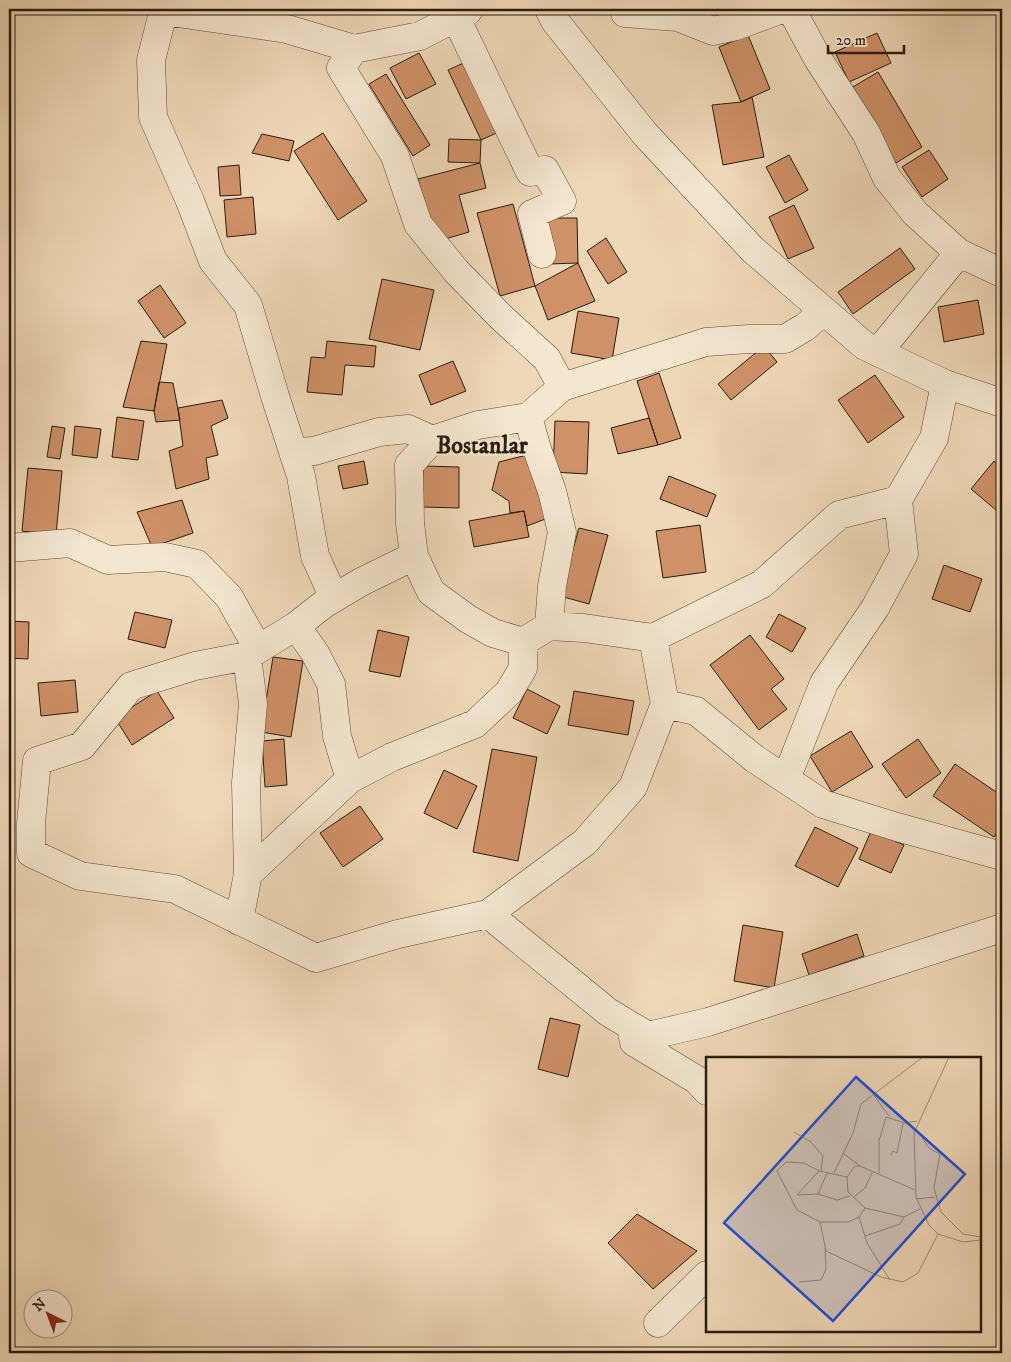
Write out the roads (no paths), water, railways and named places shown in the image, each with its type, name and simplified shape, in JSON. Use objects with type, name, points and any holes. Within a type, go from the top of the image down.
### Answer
[{"type":"street","points":[[549,9],[555,21],[645,134],[753,250],[864,346],[945,384],[1002,403]]},
{"type":"street","points":[[625,13],[678,17],[713,32],[736,26],[782,9]]},
{"type":"street","points":[[791,9],[818,58],[866,133],[887,178],[915,213],[959,253],[1002,273]]},
{"type":"street","points":[[334,598],[315,556],[301,476],[248,304],[213,261],[190,201],[153,117],[151,60],[164,10],[287,29],[354,49],[420,36],[463,13],[530,172],[545,170],[562,201],[532,214],[542,254]]},
{"type":"street","points":[[354,49],[341,68],[395,156],[418,224],[456,271],[502,318],[547,359],[562,387]]},
{"type":"street","points":[[878,352],[959,253]]},
{"type":"street","points":[[824,311],[805,327],[785,339],[706,342],[562,387],[528,417],[478,425],[432,440],[409,465],[410,523],[414,556],[431,592],[468,619],[493,633],[523,642],[549,626],[584,628],[653,638],[762,584],[839,515],[898,500]]},
{"type":"street","points":[[786,779],[824,683],[875,608],[904,554],[898,500],[934,438],[945,384]]},
{"type":"street","points":[[528,417],[552,491],[562,532],[552,586],[549,626]]},
{"type":"street","points":[[293,452],[314,451],[378,432],[408,429],[432,440]]},
{"type":"street","points":[[9,548],[70,543],[108,560],[165,557],[197,564],[230,597],[253,653],[253,704],[246,783],[248,874],[239,921]]},
{"type":"street","points":[[414,556],[361,582],[324,604],[296,626],[253,653],[194,666],[131,686],[82,746],[37,761],[31,823],[31,854],[80,876],[175,889],[316,958],[398,934],[488,914],[586,842],[633,787],[665,704],[653,638]]},
{"type":"street","points":[[296,626],[315,653],[331,684],[336,736],[350,779]]},
{"type":"street","points":[[248,874],[350,779],[392,757],[475,724],[509,692],[523,668],[523,642]]},
{"type":"street","points":[[665,704],[696,711],[755,759],[823,804],[1002,856]]},
{"type":"street","points":[[488,914],[608,1012],[648,1036],[708,1022],[1002,928]]},
{"type":"street","points":[[630,1025],[634,1042],[697,1080],[706,1090]]},
{"type":"street","points":[[658,1323],[706,1277]]},
{"type":"district","name":"Bostanlar","points":[[482,446]]}]
